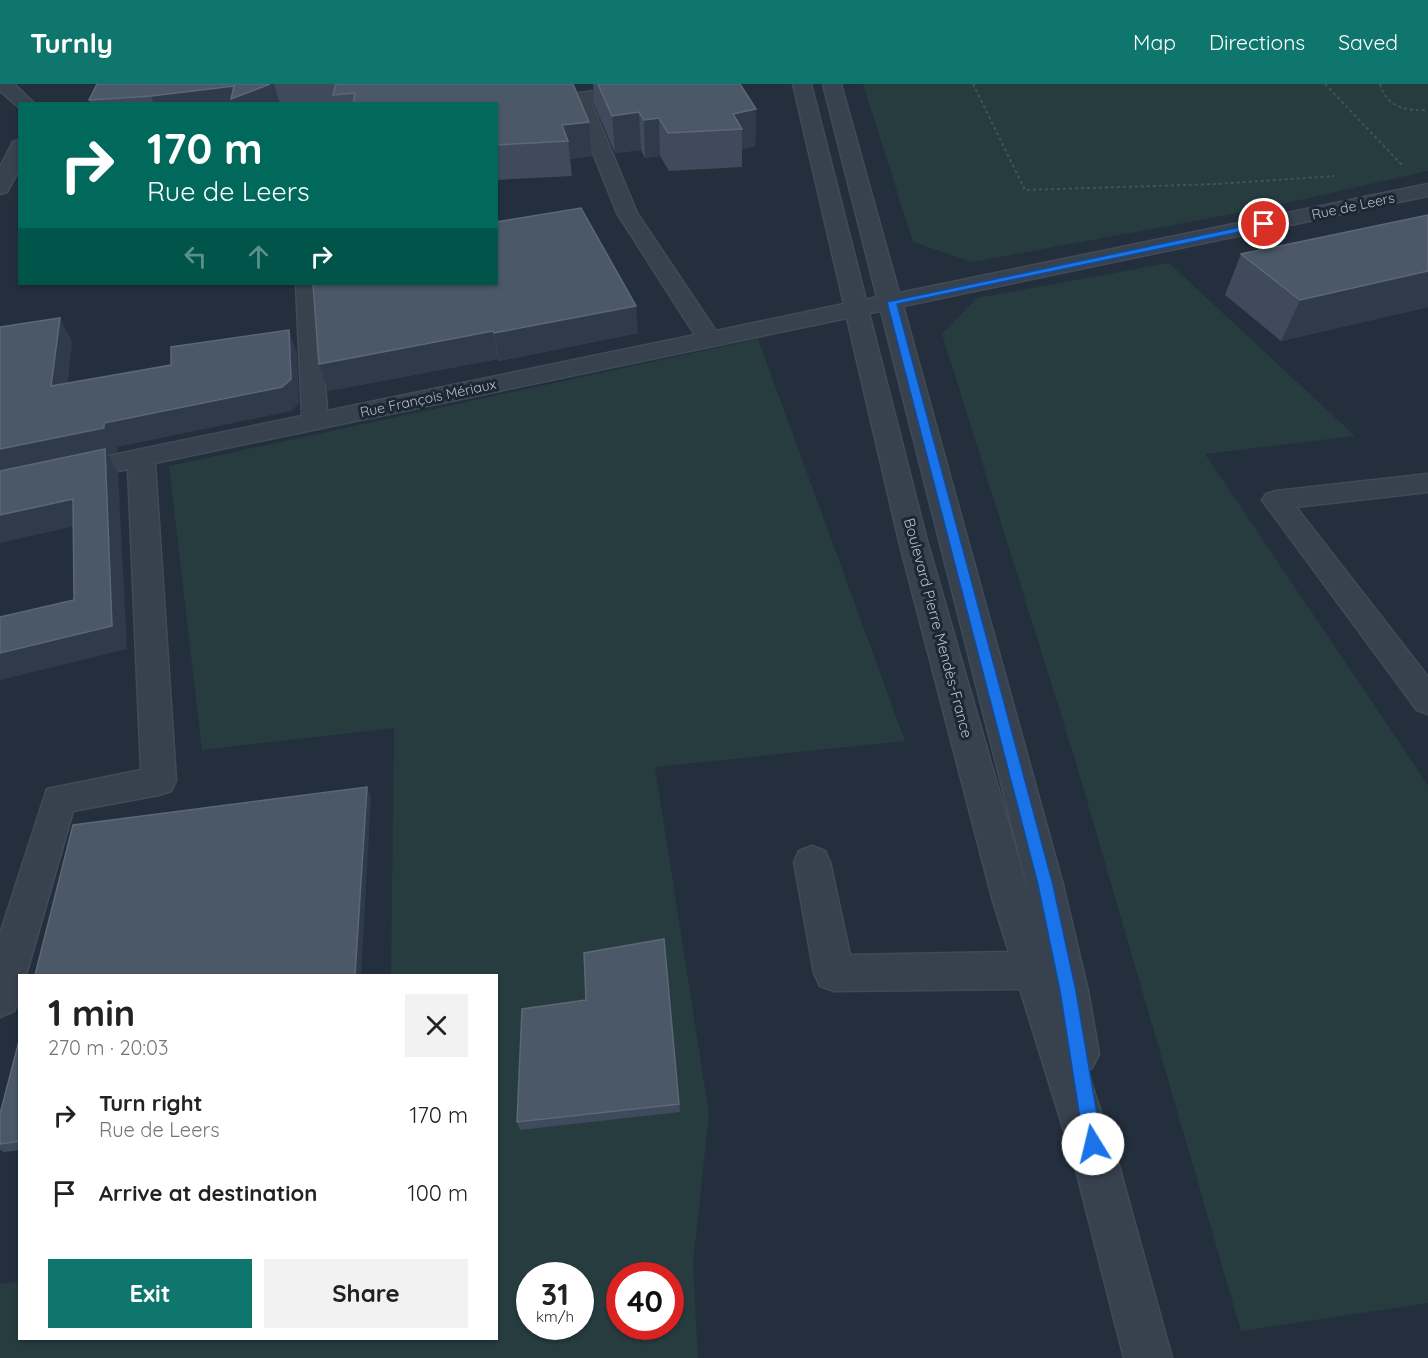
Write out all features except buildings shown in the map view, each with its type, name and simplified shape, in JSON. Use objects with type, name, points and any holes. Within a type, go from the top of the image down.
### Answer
[{"type":"street","points":[[3,84],[24,102]]},
{"type":"street","points":[[687,84],[580,98],[627,213],[710,340]]},
{"type":"street","name":"Boulevard Pierre Mendès-France","points":[[802,84],[913,541],[1012,901],[1049,970]]},
{"type":"street","name":"Boulevard Pierre Mendès-France","points":[[832,84],[892,302],[1045,885],[1049,970],[1097,1166],[1148,1358]]},
{"type":"street","points":[[0,188],[10,161]]},
{"type":"street","name":"Rue de Leers","points":[[856,310],[1428,190]]},
{"type":"street","points":[[307,285],[315,421]]},
{"type":"street","name":"Rue François Mériaux","points":[[0,487],[856,310]]},
{"type":"street","points":[[0,998],[59,799],[159,781],[141,457]]},
{"type":"street","points":[[1428,483],[1276,500],[1428,701]]},
{"type":"street","points":[[812,862],[834,973],[1049,970]]},
{"type":"path","points":[[973,84],[1024,190],[1337,176]]},
{"type":"path","points":[[1325,84],[1401,164],[1397,169]]},
{"type":"path","points":[[1380,84],[1383,95],[1405,111],[1428,110]]},
{"type":"green space","points":[[863,84],[1428,84],[1428,171],[1260,209],[972,262],[913,242]]},
{"type":"green space","points":[[1169,263],[1355,436],[1205,454],[1428,785],[1428,1303],[1241,1331],[1074,756],[942,334],[977,298]]},
{"type":"green space","points":[[758,339],[905,741],[655,767],[709,1114],[693,1263],[698,1358],[0,1358],[0,1284],[18,1281],[18,1340],[498,1340],[498,974],[391,974],[394,728],[202,750],[169,466]]},
{"type":"route","points":[[1093,1144],[1068,991],[1045,885],[892,302],[1264,224]]}]
